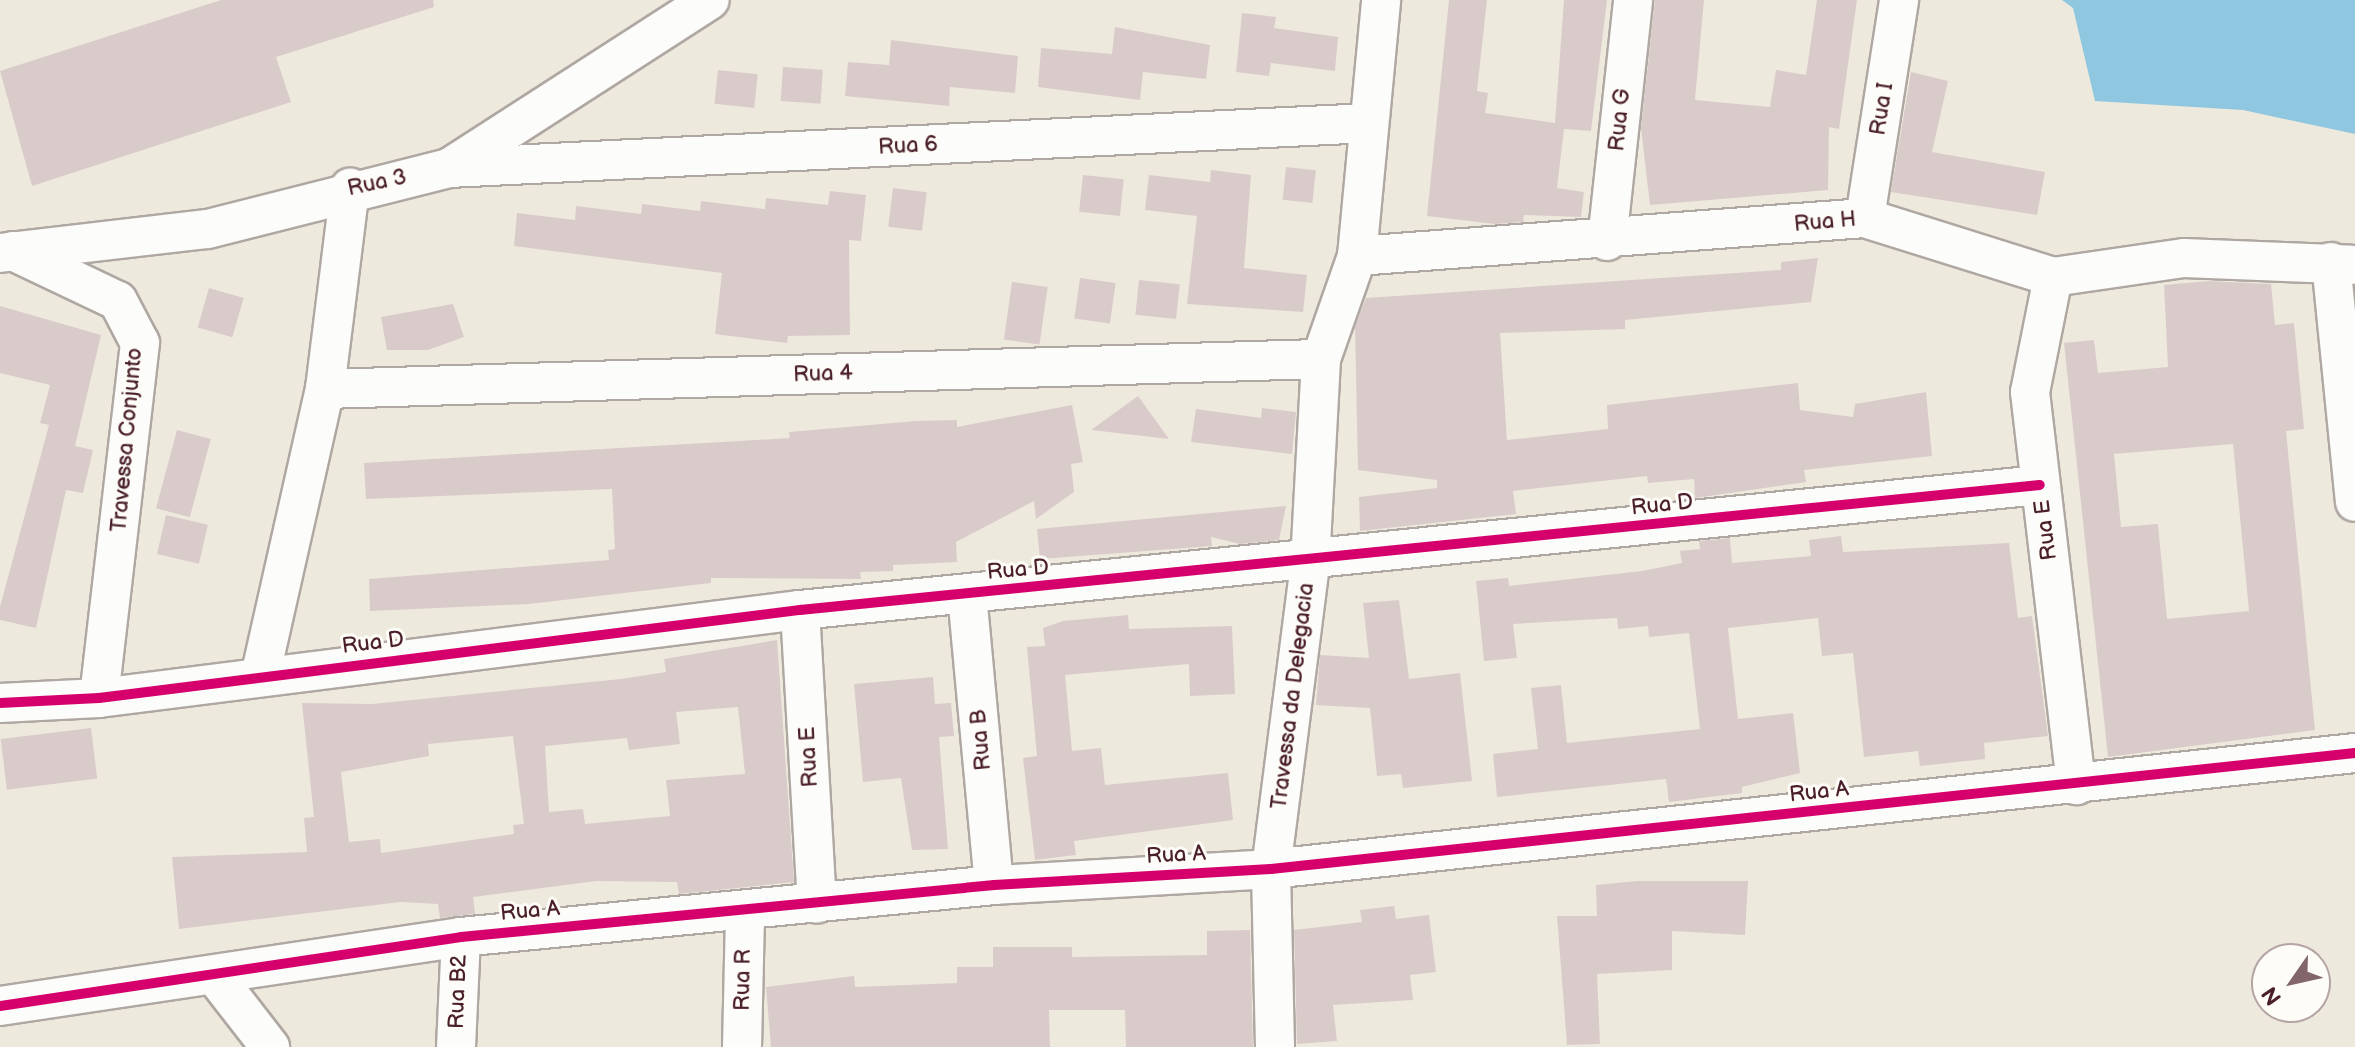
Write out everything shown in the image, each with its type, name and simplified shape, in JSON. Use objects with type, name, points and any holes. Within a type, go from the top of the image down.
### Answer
[{"type":"street","name":"Rua 3","points":[[7,252],[208,229],[350,188],[449,168],[710,0]]},
{"type":"street","name":"Travessa da Delegacia","points":[[1275,1047],[1271,869],[1310,563],[1321,359],[1357,256],[1381,0]]},
{"type":"street","name":"Rua G","points":[[1607,241],[1633,0]]},
{"type":"street","name":"Rua I","points":[[1865,218],[1899,0]]},
{"type":"street","name":"Rua 6","points":[[449,168],[1368,123]]},
{"type":"street","points":[[260,677],[325,389],[350,188]]},
{"type":"street","name":"Rua H","points":[[1357,256],[1607,241],[1865,218],[2053,277],[2184,258],[2343,263]]},
{"type":"street","name":"Travessa Conjunto","points":[[7,252],[118,301],[140,343],[99,698]]},
{"type":"street","points":[[2343,263],[2355,502]]},
{"type":"street","name":"Rua E","points":[[2053,277],[2030,392],[2076,785]]},
{"type":"street","name":"Rua 4","points":[[325,389],[1321,359]]},
{"type":"street","name":"Rua D","points":[[0,703],[99,698],[800,610],[1310,563],[2040,485]]},
{"type":"street","name":"Rua B","points":[[967,594],[994,885]]},
{"type":"street","name":"Rua E","points":[[800,610],[817,904]]},
{"type":"street","name":"Rua A","points":[[0,1006],[461,937],[745,913],[994,885],[1271,869],[2355,753]]},
{"type":"street","name":"Rua R","points":[[742,1047],[745,913]]},
{"type":"street","name":"Rua B2","points":[[456,1047],[461,937]]},
{"type":"street","points":[[215,976],[270,1047]]},
{"type":"water","points":[[2062,0],[2355,0],[2355,134],[2243,110],[2095,101],[2073,8]]},
{"type":"building","points":[[221,0],[433,0],[434,7],[276,57],[291,102],[32,186],[0,71]]},
{"type":"building","points":[[1449,0],[1487,0],[1477,91],[1488,93],[1485,113],[1555,123],[1564,0],[1607,0],[1591,131],[1564,129],[1557,188],[1584,192],[1581,217],[1524,215],[1523,222],[1495,224],[1427,216]]},
{"type":"building","points":[[1655,0],[1704,0],[1695,100],[1770,107],[1776,70],[1806,75],[1817,0],[1857,0],[1839,129],[1829,127],[1828,190],[1650,205],[1641,128]]},
{"type":"building","points":[[1242,13],[1276,17],[1274,28],[1338,37],[1335,71],[1271,63],[1269,76],[1236,72]]},
{"type":"building","points":[[1115,27],[1210,45],[1206,79],[1143,72],[1140,100],[1038,87],[1041,48],[1112,54]]},
{"type":"building","points":[[891,40],[1018,56],[1015,93],[950,87],[949,106],[845,96],[848,62],[889,65]]},
{"type":"building","points":[[783,67],[823,70],[821,104],[781,101]]},
{"type":"building","points":[[718,70],[758,74],[754,108],[714,104]]},
{"type":"building","points":[[1911,72],[1948,81],[1932,152],[2045,172],[2037,215],[1891,192]]},
{"type":"building","points":[[1286,167],[1316,170],[1312,203],[1283,200]]},
{"type":"building","points":[[1211,170],[1251,175],[1244,268],[1307,275],[1303,312],[1187,304],[1197,216],[1145,210],[1149,175],[1210,182]]},
{"type":"building","points":[[1083,175],[1124,179],[1120,216],[1079,212]]},
{"type":"building","points":[[893,188],[927,192],[922,231],[888,227]]},
{"type":"building","points":[[830,191],[866,195],[861,241],[849,240],[850,335],[788,336],[787,343],[715,334],[722,273],[514,246],[517,213],[575,220],[576,206],[641,214],[642,204],[700,211],[701,201],[765,209],[766,198],[828,205]]},
{"type":"building","points":[[1818,258],[1811,302],[1625,320],[1625,329],[1500,333],[1507,440],[1608,429],[1607,405],[1798,383],[1800,410],[1853,417],[1855,404],[1926,392],[1932,456],[1804,470],[1806,482],[1695,498],[1694,479],[1648,483],[1647,476],[1513,491],[1516,514],[1360,531],[1359,497],[1437,488],[1437,480],[1358,470],[1355,327],[1366,298],[1781,270],[1781,262]]},
{"type":"building","points":[[1080,278],[1116,283],[1110,324],[1074,319]]},
{"type":"building","points":[[1139,280],[1180,284],[1176,319],[1135,315]]},
{"type":"building","points":[[2208,281],[2271,284],[2275,325],[2294,323],[2304,429],[2286,431],[2315,730],[2108,757],[2064,343],[2094,340],[2098,373],[2168,367],[2164,285]],"holes":[[[2233,444],[2249,611],[2167,619],[2158,524],[2121,527],[2114,454]]]},
{"type":"building","points":[[1012,282],[1048,287],[1040,344],[1004,339]]},
{"type":"building","points":[[209,288],[244,298],[232,337],[198,327]]},
{"type":"building","points":[[453,304],[464,337],[428,350],[387,350],[381,317]]},
{"type":"building","points":[[0,306],[101,335],[75,446],[93,450],[83,493],[66,490],[36,628],[0,620],[0,607],[49,425],[40,423],[50,385],[0,373]]},
{"type":"building","points":[[1138,396],[1169,439],[1091,430]]},
{"type":"building","points":[[1072,405],[1083,462],[1071,464],[1074,492],[1036,519],[1034,501],[956,542],[957,562],[893,565],[893,571],[860,572],[861,579],[711,578],[711,583],[529,604],[370,611],[369,579],[609,560],[608,550],[615,549],[612,489],[366,499],[364,463],[790,438],[789,432],[916,421],[957,420],[957,427]]},
{"type":"building","points":[[1262,408],[1296,412],[1292,454],[1191,442],[1196,409],[1261,418]]},
{"type":"building","points":[[177,430],[211,439],[190,517],[156,508]]},
{"type":"building","points":[[1286,506],[1279,540],[1240,544],[1211,537],[1212,546],[1040,559],[1037,529]]},
{"type":"building","points":[[166,515],[208,525],[199,564],[157,554]]},
{"type":"building","points":[[1841,536],[1843,552],[2009,543],[2018,618],[2032,616],[2048,736],[1984,743],[1985,759],[1920,766],[1918,751],[1864,757],[1853,653],[1822,656],[1818,618],[1728,628],[1738,719],[1793,713],[1800,773],[1742,787],[1742,793],[1669,802],[1666,779],[1497,797],[1493,754],[1538,749],[1531,688],[1561,685],[1567,743],[1700,729],[1689,633],[1649,637],[1648,626],[1618,629],[1617,618],[1513,624],[1517,658],[1484,661],[1476,581],[1508,578],[1509,586],[1642,571],[1682,563],[1680,551],[1700,549],[1699,541],[1730,538],[1732,563],[1811,556],[1809,540]]},
{"type":"building","points":[[1399,600],[1409,679],[1460,673],[1472,781],[1403,788],[1401,774],[1377,776],[1370,708],[1316,705],[1320,655],[1369,658],[1363,603]]},
{"type":"building","points":[[1128,615],[1129,629],[1232,626],[1235,694],[1190,696],[1189,664],[1065,675],[1072,751],[1101,748],[1105,785],[1228,773],[1233,820],[1074,841],[1076,855],[1035,860],[1023,758],[1037,756],[1027,647],[1045,646],[1043,628],[1063,621]]},
{"type":"building","points":[[777,640],[794,882],[679,894],[677,882],[596,881],[473,897],[475,914],[440,918],[438,904],[400,902],[179,929],[172,857],[307,852],[304,818],[314,817],[302,703],[372,704],[621,679],[666,672],[664,659]],"holes":[[[738,707],[745,774],[666,780],[670,816],[585,824],[583,809],[549,812],[545,746],[627,738],[629,750],[680,744],[676,712]],[[513,736],[524,824],[513,825],[514,834],[381,853],[380,839],[349,842],[341,772],[429,756],[428,744]]]},
{"type":"building","points":[[933,677],[935,704],[951,703],[954,736],[939,737],[948,849],[912,850],[901,778],[863,782],[854,684]]},
{"type":"building","points":[[91,728],[97,779],[7,790],[1,739]]},
{"type":"building","points":[[1637,881],[1748,881],[1745,935],[1672,931],[1672,970],[1597,974],[1600,1044],[1567,1045],[1557,916],[1597,916],[1596,885]]},
{"type":"building","points":[[1394,906],[1396,919],[1429,915],[1436,972],[1410,975],[1413,1000],[1333,1005],[1337,1041],[1297,1044],[1294,930],[1362,922],[1360,910]]},
{"type":"building","points":[[1250,930],[1253,1047],[1126,1047],[1125,1010],[1049,1010],[1050,1047],[771,1047],[766,987],[854,976],[855,987],[957,983],[957,967],[993,967],[993,947],[1072,947],[1072,957],[1207,955],[1207,931]]},
{"type":"cycle path","points":[[0,703],[99,698],[800,610],[2040,485]]},
{"type":"cycle path","points":[[0,1006],[461,937],[994,885],[1271,869],[2355,753]]}]
